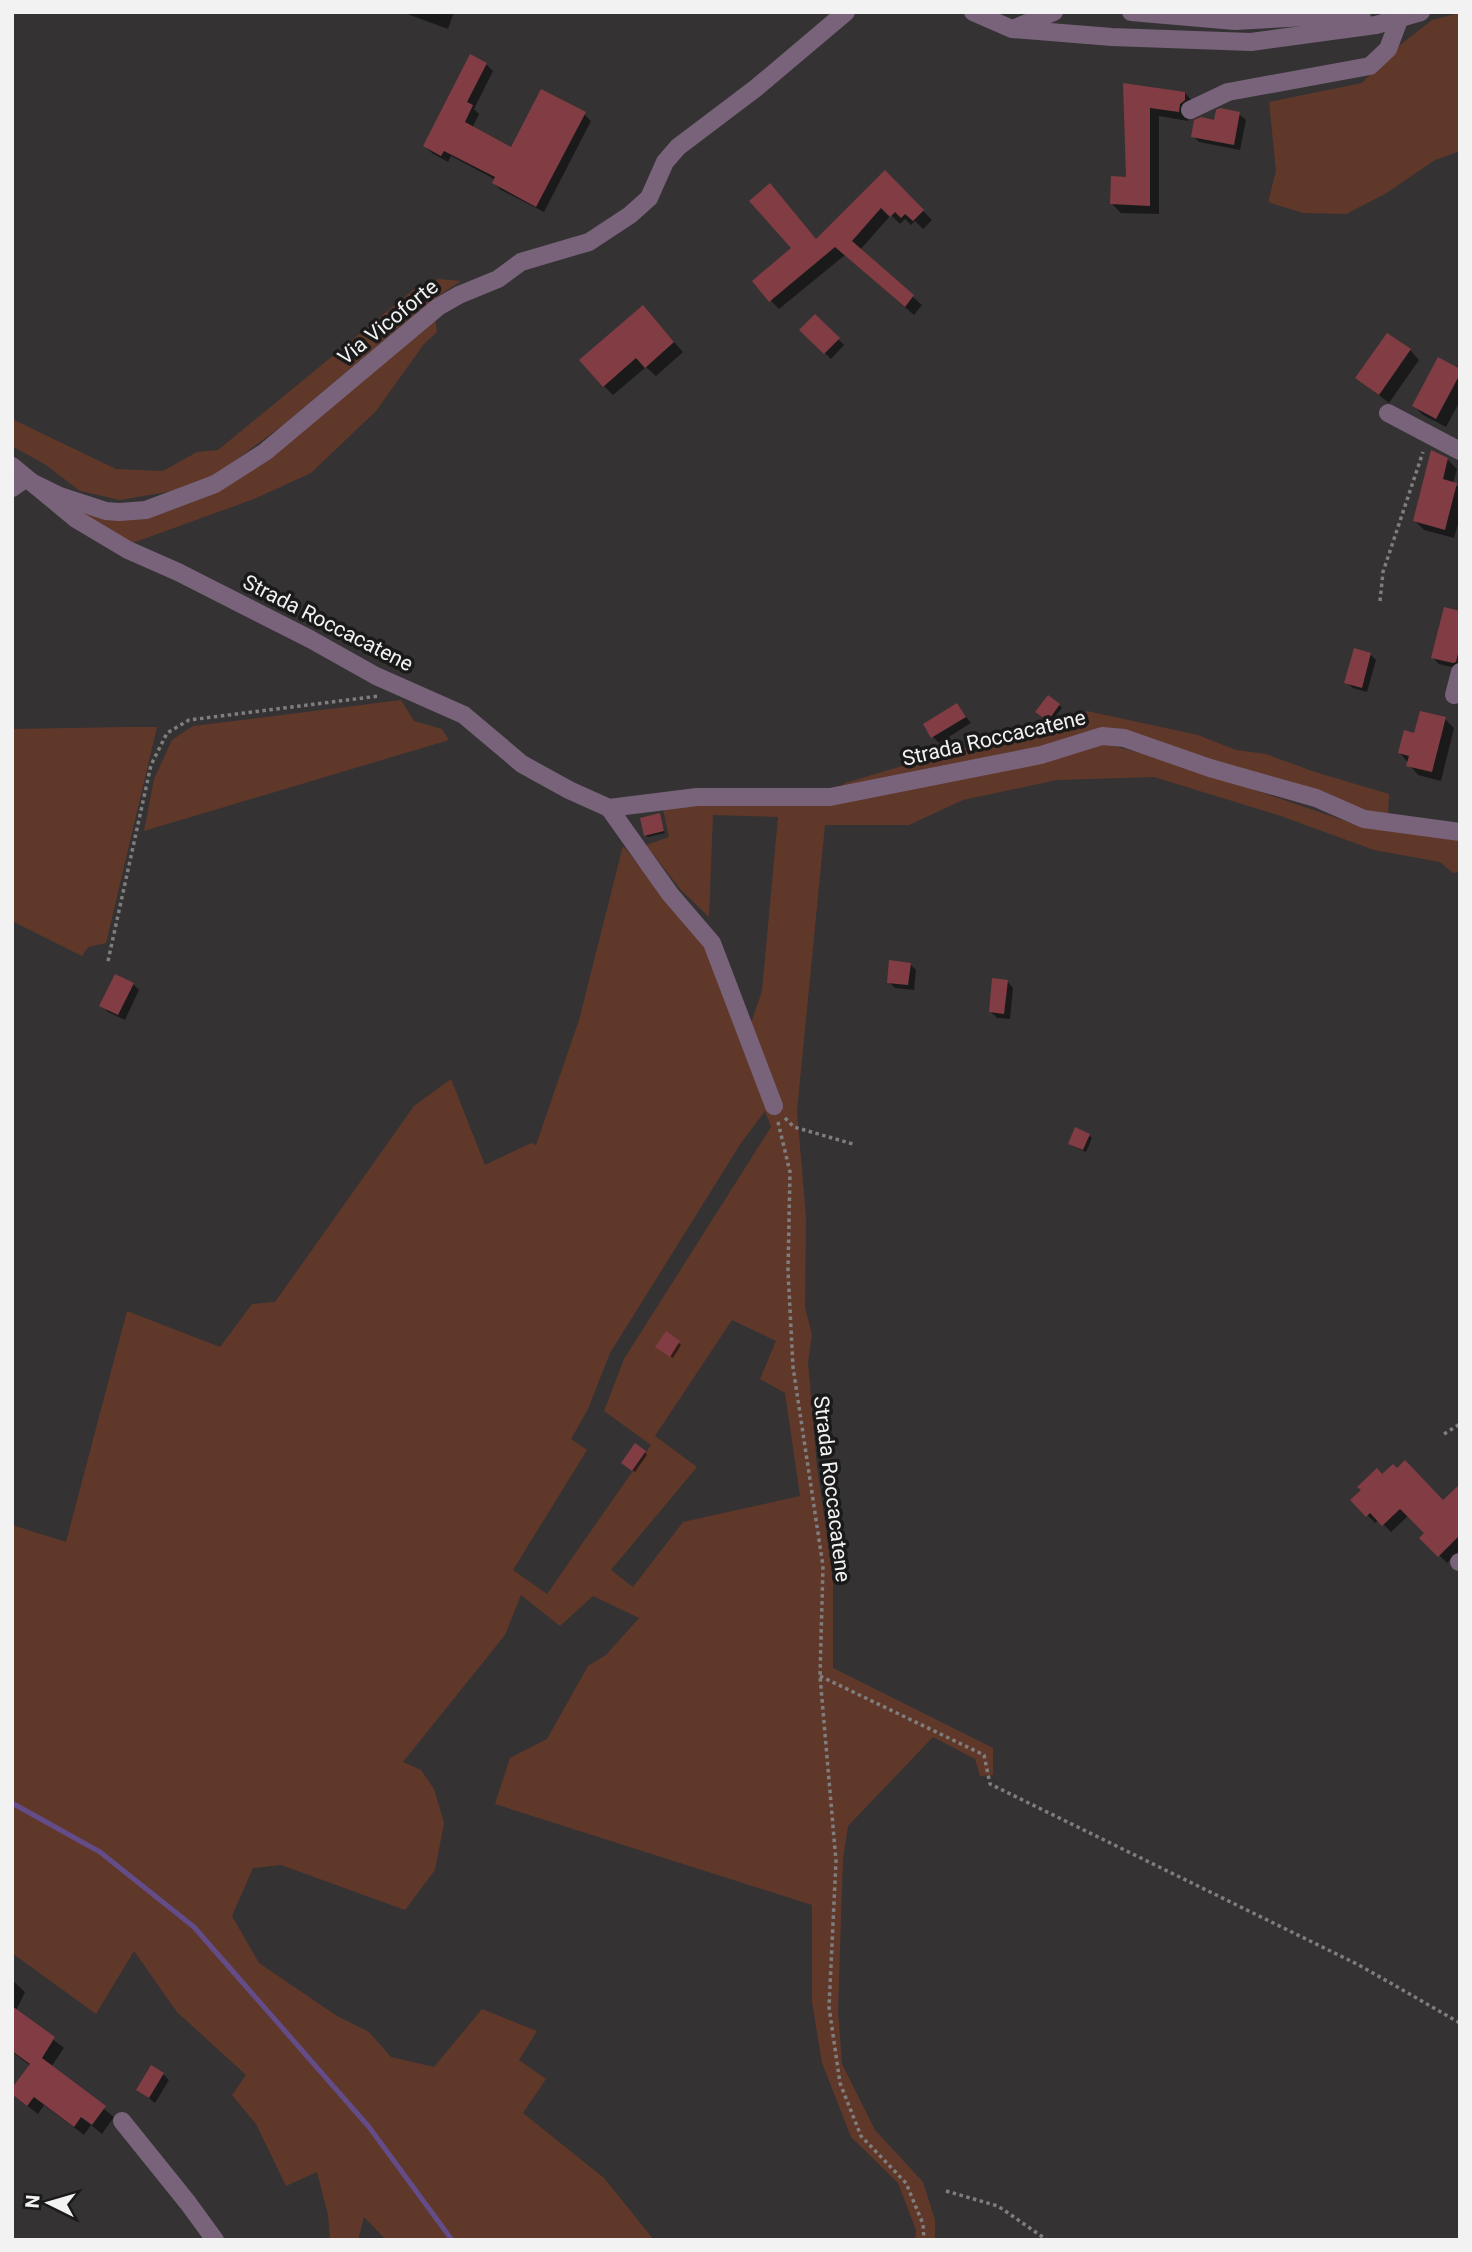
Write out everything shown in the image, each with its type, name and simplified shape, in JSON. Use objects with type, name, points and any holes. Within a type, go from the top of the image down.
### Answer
[{"type":"street","name":"Via Vicoforte","points":[[19,484],[106,511],[119,512],[146,510],[215,484],[265,452],[438,307],[498,279],[521,262],[589,242],[630,215],[649,198],[665,162],[678,147],[755,88],[846,12]]},
{"type":"street","points":[[973,12],[1012,29],[1112,37],[1251,42],[1376,25],[1401,15],[1421,12]]},
{"type":"street","points":[[1012,29],[1054,12]]},
{"type":"street","points":[[1131,12],[1234,17],[1361,18],[1376,25]]},
{"type":"street","points":[[1190,110],[1228,92],[1370,66],[1388,49],[1401,15]]},
{"type":"street","points":[[1388,413],[1460,451]]},
{"type":"street","name":"Strada Roccacatene","points":[[12,466],[19,484],[128,551],[178,572],[376,676],[464,715],[522,764],[569,790],[609,807],[696,797],[830,797],[1041,755],[1102,736],[1124,738],[1210,768],[1316,798],[1364,819],[1460,832]]},
{"type":"street","points":[[1454,695],[1460,672]]},
{"type":"street","points":[[609,807],[670,894],[712,943],[774,1106]]},
{"type":"street","points":[[122,2120],[215,2240]]},
{"type":"path","points":[[1380,601],[1383,572],[1429,433]]},
{"type":"path","points":[[108,961],[151,765],[167,733],[189,720],[412,692]]},
{"type":"path","points":[[774,1106],[793,1127],[853,1144]]},
{"type":"path","name":"Strada Roccacatene","points":[[774,1106],[790,1172],[788,1271],[793,1367],[823,1566],[820,1676],[836,1861],[829,2007],[840,2082],[861,2136],[906,2183],[923,2224],[924,2240]]},
{"type":"path","points":[[1444,1434],[1460,1424]]},
{"type":"path","points":[[820,1676],[984,1755],[990,1784],[1359,1965],[1460,2023]]},
{"type":"path","points":[[946,2191],[998,2206],[1047,2240]]},
{"type":"shaded area","points":[[1460,13],[1460,151],[1435,160],[1385,194],[1346,214],[1303,213],[1268,202],[1276,171],[1269,102],[1362,83],[1395,49],[1432,20]]},
{"type":"shaded area","points":[[438,279],[461,281],[432,300],[283,425],[217,474],[172,491],[120,500],[80,491],[46,465],[12,446],[12,419],[116,469],[163,471],[197,452],[218,450],[418,286]]},
{"type":"shaded area","points":[[435,318],[437,332],[424,344],[376,411],[311,473],[254,499],[127,545],[81,515],[74,505],[107,519],[216,490]]},
{"type":"shaded area","points":[[401,700],[414,721],[442,729],[449,740],[144,831],[154,779],[172,740],[193,726]]},
{"type":"shaded area","points":[[1087,711],[1198,735],[1236,750],[1266,754],[1389,794],[1388,817],[1127,734],[1038,749],[836,791],[845,783]]},
{"type":"shaded area","points":[[157,727],[106,943],[88,947],[82,956],[12,921],[12,729]]},
{"type":"shaded area","points":[[1102,743],[1167,760],[1360,826],[1460,841],[1460,872],[1453,873],[1440,862],[1374,850],[1278,815],[1154,777],[1057,780],[963,800],[909,825],[825,825],[797,1111],[806,1217],[805,1308],[812,1334],[808,1362],[817,1467],[833,1577],[833,1668],[993,1748],[993,1775],[980,1776],[975,1759],[933,1737],[848,1826],[843,1859],[838,2010],[842,2064],[875,2130],[923,2182],[935,2220],[935,2240],[915,2240],[916,2230],[898,2183],[851,2137],[822,2063],[812,2002],[812,1905],[495,1804],[510,1758],[547,1739],[588,1666],[606,1655],[639,1618],[593,1596],[560,1626],[521,1595],[505,1635],[403,1762],[421,1770],[434,1789],[444,1823],[435,1870],[405,1910],[281,1865],[253,1868],[232,1916],[259,1963],[337,2016],[369,2032],[391,2057],[434,2067],[482,2009],[537,2031],[519,2060],[546,2079],[523,2113],[604,2178],[654,2240],[386,2240],[364,2217],[358,2240],[330,2240],[328,2215],[317,2172],[286,2186],[256,2124],[232,2095],[246,2075],[177,2012],[134,1951],[96,2014],[12,1953],[12,1525],[66,1542],[127,1311],[220,1347],[252,1304],[275,1302],[414,1106],[451,1079],[485,1165],[531,1143],[536,1145],[579,1020],[623,846],[704,944],[745,1041],[762,991],[778,817],[713,815],[709,917],[681,890],[646,845],[669,837],[663,809],[714,803],[830,800]],"holes":[[[765,1111],[771,1127],[624,1359],[604,1411],[651,1445],[547,1594],[513,1570],[587,1450],[571,1439],[588,1409],[610,1353],[741,1143]],[[732,1320],[776,1341],[760,1379],[785,1393],[800,1496],[683,1522],[633,1587],[611,1570],[697,1467],[655,1436]]]},
{"type":"building","points":[[470,54],[487,63],[467,102],[473,105],[465,122],[511,147],[541,89],[586,112],[536,207],[492,183],[495,177],[444,151],[441,156],[423,146]]},
{"type":"building","points":[[1123,83],[1185,92],[1185,100],[1180,104],[1179,112],[1150,108],[1150,206],[1110,204],[1111,176],[1126,177]]},
{"type":"building","points":[[1220,108],[1240,112],[1234,145],[1191,137],[1194,120],[1201,117],[1214,120],[1216,110]]},
{"type":"building","points":[[885,170],[924,210],[913,221],[905,214],[901,218],[895,212],[890,217],[881,208],[852,241],[914,295],[905,307],[835,247],[769,302],[752,281],[791,248],[749,201],[770,183],[816,239]]},
{"type":"building","points":[[643,305],[674,342],[645,368],[636,358],[603,387],[579,360]]},
{"type":"building","points":[[815,314],[840,338],[824,354],[799,330]]},
{"type":"building","points":[[1387,333],[1411,349],[1379,395],[1355,378]]},
{"type":"building","points":[[1438,357],[1460,369],[1460,374],[1436,419],[1412,406]]},
{"type":"building","points":[[1431,450],[1448,458],[1443,479],[1457,483],[1445,530],[1413,521]]},
{"type":"building","points":[[1444,607],[1460,611],[1460,645],[1456,662],[1453,663],[1431,658]]},
{"type":"building","points":[[1354,648],[1371,653],[1362,688],[1344,683]]},
{"type":"building","points":[[1048,695],[1060,704],[1048,721],[1035,712]]},
{"type":"building","points":[[957,703],[966,717],[931,738],[923,724]]},
{"type":"building","points":[[1420,711],[1446,717],[1432,772],[1406,766],[1409,756],[1398,753],[1404,730],[1414,733]]},
{"type":"building","points":[[660,813],[664,831],[644,836],[640,818]]},
{"type":"building","points":[[889,960],[911,963],[908,985],[887,983]]},
{"type":"building","points":[[115,974],[134,983],[118,1015],[99,1006]]},
{"type":"building","points":[[992,978],[1008,980],[1004,1014],[989,1012]]},
{"type":"building","points":[[1075,1127],[1090,1134],[1083,1150],[1068,1144]]},
{"type":"building","points":[[666,1331],[680,1341],[670,1357],[655,1347]]},
{"type":"building","points":[[635,1443],[646,1451],[632,1471],[621,1463]]},
{"type":"building","points":[[1405,1460],[1443,1500],[1460,1484],[1460,1535],[1438,1557],[1419,1538],[1424,1533],[1400,1509],[1382,1526],[1370,1513],[1366,1517],[1350,1500],[1361,1490],[1357,1487],[1377,1468],[1382,1474],[1393,1464],[1397,1468]]},
{"type":"building","points":[[12,2006],[55,2037],[42,2058],[106,2106],[92,2125],[81,2117],[74,2127],[34,2097],[27,2106],[12,2094],[12,2088],[30,2064],[12,2051]]},
{"type":"building","points":[[151,2065],[164,2073],[149,2098],[136,2090]]},
{"type":"waterway","points":[[12,1803],[100,1852],[194,1927],[369,2127],[452,2240]]}]
